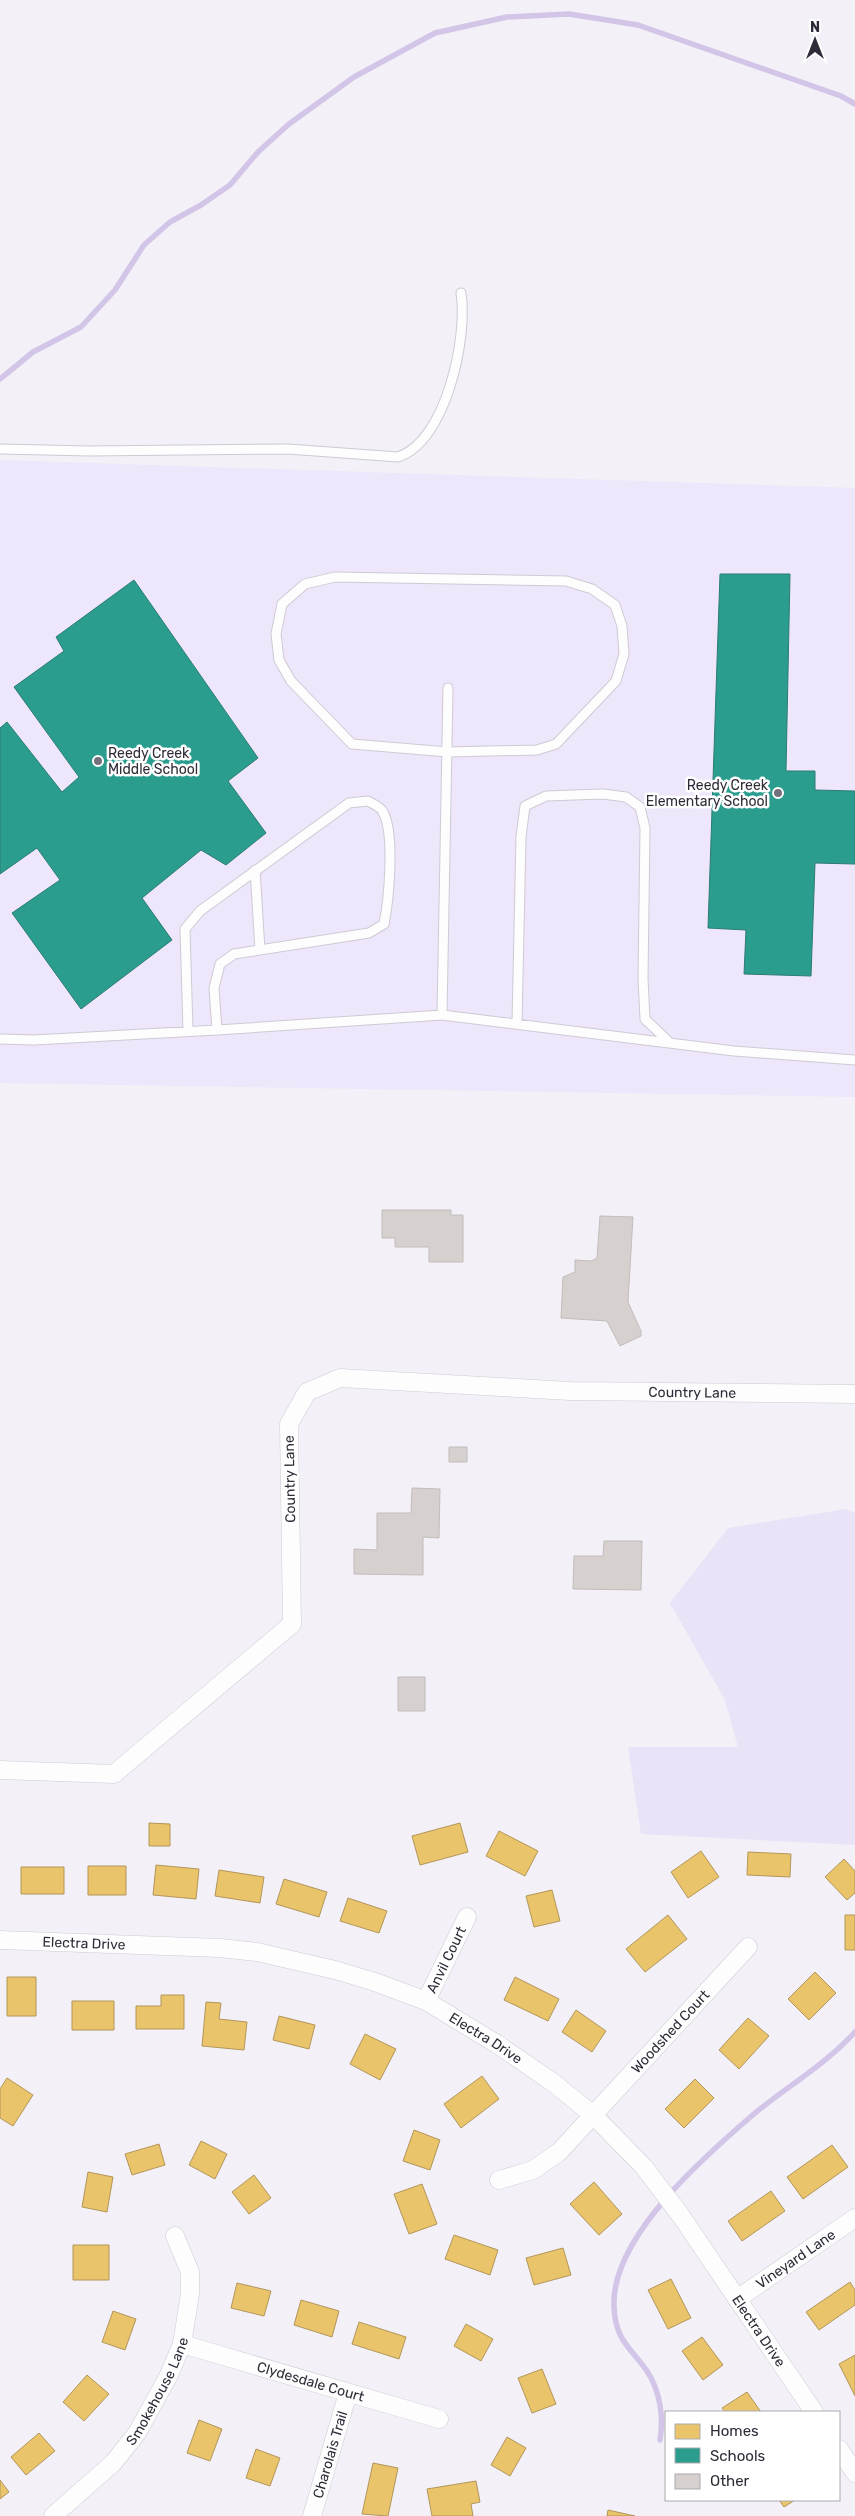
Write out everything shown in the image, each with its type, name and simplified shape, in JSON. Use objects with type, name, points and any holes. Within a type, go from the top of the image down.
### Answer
[{"type":"street","name":"Country Lane","points":[[0,1770],[114,1774],[292,1624],[289,1424],[307,1392],[340,1378],[570,1391],[855,1394]]},
{"type":"street","name":"Anvil Court","points":[[426,2001],[467,1917]]},
{"type":"street","name":"Electra Drive","points":[[0,1940],[220,1948],[257,1952],[335,1970],[376,1982],[426,2001],[516,2056],[555,2084],[593,2116],[644,2167],[813,2411]]},
{"type":"street","name":"Woodshed Court","points":[[500,2180],[533,2170],[553,2157],[748,1947]]},
{"type":"street","name":"Vineyard Lane","points":[[737,2299],[855,2218]]},
{"type":"street","name":"Smokehouse Lane","points":[[53,2516],[113,2463],[136,2433],[153,2406],[182,2344],[190,2294],[190,2272],[176,2236]]},
{"type":"street","name":"Clydesdale Court","points":[[182,2344],[439,2419]]},
{"type":"street","name":"Charolais Trail","points":[[312,2516],[348,2392]]},
{"type":"street","points":[[840,2451],[855,2474]]},
{"type":"lane","points":[[0,449],[89,451],[288,449],[398,457],[410,454],[423,440],[444,404],[461,338],[464,308],[462,293]]},
{"type":"lane","points":[[334,577],[566,581],[592,589],[615,605],[622,626],[624,654],[616,681],[556,744],[537,750],[448,752],[352,744],[291,681],[279,660],[276,634],[282,604],[305,584],[334,577]]},
{"type":"lane","points":[[442,1015],[448,688]]},
{"type":"lane","points":[[517,1024],[521,837],[525,806],[546,796],[603,794],[626,797],[640,807],[645,828],[643,979],[645,1019],[670,1043]]},
{"type":"lane","points":[[188,1032],[185,929],[200,911],[350,803],[368,801],[383,811],[389,830],[388,902],[384,924],[369,933],[234,954],[220,964],[214,988],[217,1030]]},
{"type":"lane","points":[[255,870],[260,950]]},
{"type":"lane","points":[[0,1039],[34,1040],[188,1032],[442,1015],[734,1051],[855,1060]]},
{"type":"shaded area","points":[[0,460],[855,488],[855,1097],[0,1083]]},
{"type":"shaded area","points":[[846,1509],[855,1513],[855,1845],[641,1834],[628,1747],[738,1747],[725,1700],[670,1603],[728,1528]]},
{"type":"building: Homes","points":[[149,1823],[170,1824],[170,1846],[149,1846]]},
{"type":"building: Homes","points":[[460,1823],[468,1852],[420,1865],[412,1836]]},
{"type":"building: Homes","points":[[499,1831],[538,1851],[525,1876],[486,1856]]},
{"type":"building: Homes","points":[[701,1851],[719,1877],[688,1898],[671,1872]]},
{"type":"building: Homes","points":[[748,1852],[791,1854],[790,1877],[747,1875]]},
{"type":"building: Homes","points":[[844,1859],[855,1871],[855,1893],[847,1900],[825,1877]]},
{"type":"building: Homes","points":[[156,1865],[199,1869],[196,1899],[153,1895]]},
{"type":"building: Homes","points":[[88,1866],[126,1866],[126,1895],[88,1895]]},
{"type":"building: Homes","points":[[21,1867],[64,1867],[64,1894],[21,1894]]},
{"type":"building: Homes","points":[[219,1870],[264,1877],[260,1903],[215,1896]]},
{"type":"building: Homes","points":[[284,1879],[327,1892],[319,1917],[276,1904]]},
{"type":"building: Homes","points":[[552,1890],[560,1921],[534,1927],[526,1896]]},
{"type":"building: Homes","points":[[348,1898],[387,1911],[379,1933],[340,1921]]},
{"type":"building: Homes","points":[[668,1915],[687,1939],[645,1972],[626,1949]]},
{"type":"building: Homes","points":[[845,1915],[855,1915],[855,1950],[845,1950]]},
{"type":"building: Homes","points":[[815,1972],[836,1993],[809,2020],[788,1999]]},
{"type":"building: Homes","points":[[7,1977],[36,1977],[36,2016],[7,2016]]},
{"type":"building: Homes","points":[[515,1977],[559,1999],[548,2021],[504,2000]]},
{"type":"building: Homes","points":[[161,1995],[184,1995],[184,2029],[136,2029],[136,2006],[161,2006]]},
{"type":"building: Homes","points":[[72,2001],[114,2001],[114,2030],[72,2030]]},
{"type":"building: Homes","points":[[206,2002],[221,2003],[219,2019],[247,2022],[244,2050],[202,2046]]},
{"type":"building: Homes","points":[[576,2010],[606,2031],[592,2052],[562,2032]]},
{"type":"building: Homes","points":[[279,2016],[315,2025],[309,2049],[273,2040]]},
{"type":"building: Homes","points":[[748,2018],[769,2036],[739,2069],[719,2050]]},
{"type":"building: Homes","points":[[365,2034],[396,2049],[380,2080],[350,2064]]},
{"type":"building: Homes","points":[[482,2076],[499,2099],[461,2128],[444,2104]]},
{"type":"building: Homes","points":[[7,2078],[33,2095],[13,2126],[0,2118],[0,2089]]},
{"type":"building: Homes","points":[[695,2079],[714,2098],[684,2128],[665,2109]]},
{"type":"building: Homes","points":[[414,2130],[440,2140],[430,2170],[403,2161]]},
{"type":"building: Homes","points":[[201,2141],[227,2154],[215,2179],[189,2165]]},
{"type":"building: Homes","points":[[159,2144],[165,2165],[132,2175],[125,2154]]},
{"type":"building: Homes","points":[[832,2145],[848,2167],[803,2199],[787,2177]]},
{"type":"building: Homes","points":[[88,2172],[113,2177],[107,2212],[82,2207]]},
{"type":"building: Homes","points":[[254,2175],[271,2198],[249,2214],[232,2192]]},
{"type":"building: Homes","points":[[594,2182],[622,2214],[599,2235],[570,2204]]},
{"type":"building: Homes","points":[[422,2184],[437,2224],[409,2234],[394,2194]]},
{"type":"building: Homes","points":[[771,2191],[785,2211],[742,2241],[728,2221]]},
{"type":"building: Homes","points":[[454,2235],[498,2250],[490,2275],[445,2259]]},
{"type":"building: Homes","points":[[73,2245],[109,2245],[109,2280],[73,2280]]},
{"type":"building: Homes","points":[[563,2248],[571,2275],[534,2285],[526,2258]]},
{"type":"building: Homes","points":[[671,2279],[691,2318],[668,2329],[648,2290]]},
{"type":"building: Homes","points":[[850,2282],[855,2290],[855,2305],[819,2330],[806,2312]]},
{"type":"building: Homes","points":[[237,2283],[271,2291],[264,2316],[231,2308]]},
{"type":"building: Homes","points":[[301,2300],[339,2311],[332,2337],[294,2325]]},
{"type":"building: Homes","points":[[113,2311],[136,2319],[125,2350],[102,2342]]},
{"type":"building: Homes","points":[[359,2322],[406,2337],[399,2359],[352,2344]]},
{"type":"building: Homes","points":[[466,2324],[493,2339],[481,2361],[454,2346]]},
{"type":"building: Homes","points":[[702,2337],[723,2365],[703,2380],[682,2351]]},
{"type":"building: Homes","points":[[855,2355],[855,2396],[839,2364]]},
{"type":"building: Homes","points":[[542,2369],[556,2404],[532,2413],[518,2378]]},
{"type":"building: Homes","points":[[87,2375],[109,2394],[84,2421],[63,2402]]},
{"type":"building: Homes","points":[[747,2392],[760,2411],[724,2411],[722,2408]]},
{"type":"building: Homes","points":[[199,2420],[222,2429],[210,2461],[187,2453]]},
{"type":"building: Homes","points":[[39,2433],[55,2451],[26,2475],[11,2457]]},
{"type":"building: Homes","points":[[507,2437],[526,2448],[510,2476],[491,2465]]},
{"type":"building: Homes","points":[[256,2449],[280,2458],[270,2486],[246,2478]]},
{"type":"building: Homes","points":[[373,2463],[398,2468],[388,2516],[362,2514]]},
{"type":"building: Homes","points":[[0,2480],[9,2492],[0,2499]]},
{"type":"building: Homes","points":[[476,2481],[480,2502],[471,2504],[473,2516],[432,2516],[427,2489]]},
{"type":"building: Homes","points":[[780,2501],[793,2501],[784,2507]]},
{"type":"building: Homes","points":[[608,2510],[635,2516],[607,2516]]},
{"type":"building: Schools","points":[[720,574],[790,574],[786,771],[815,771],[815,790],[855,791],[855,864],[815,863],[811,976],[744,974],[746,930],[708,928]]},
{"type":"building: Schools","points":[[134,580],[258,758],[228,781],[266,833],[226,865],[201,850],[142,898],[172,940],[81,1009],[12,913],[60,880],[37,848],[0,874],[0,728],[7,722],[62,792],[79,777],[14,687],[64,651],[56,637]]},
{"type":"building: Other","points":[[382,1210],[451,1210],[451,1215],[463,1215],[463,1262],[429,1262],[429,1247],[395,1247],[395,1238],[382,1238]]},
{"type":"building: Other","points":[[600,1216],[633,1217],[628,1302],[641,1331],[641,1336],[620,1346],[607,1321],[561,1318],[563,1277],[575,1272],[575,1260],[591,1261],[597,1258]]},
{"type":"building: Other","points":[[449,1447],[467,1447],[467,1462],[449,1462]]},
{"type":"building: Other","points":[[412,1488],[440,1489],[439,1538],[423,1537],[423,1575],[354,1574],[354,1549],[377,1550],[377,1513],[411,1513]]},
{"type":"building: Other","points":[[604,1541],[642,1541],[641,1590],[573,1589],[574,1556],[603,1556]]},
{"type":"building: Other","points":[[398,1677],[425,1677],[425,1711],[398,1711]]},
{"type":"waterway","points":[[0,379],[33,352],[81,327],[115,290],[144,245],[170,222],[201,205],[230,185],[258,152],[289,124],[354,77],[435,33],[507,17],[569,14],[638,25],[841,96],[855,104]]},
{"type":"waterway","points":[[660,2440],[661,2413],[655,2387],[647,2371],[624,2342],[615,2318],[614,2306],[617,2280],[628,2253],[644,2226],[688,2174],[755,2113],[832,2054],[855,2032]]},
{"type":"place","name":"Reedy Creek Middle School","points":[[98,761]]},
{"type":"place","name":"Reedy Creek Elementary School","points":[[778,793]]}]
